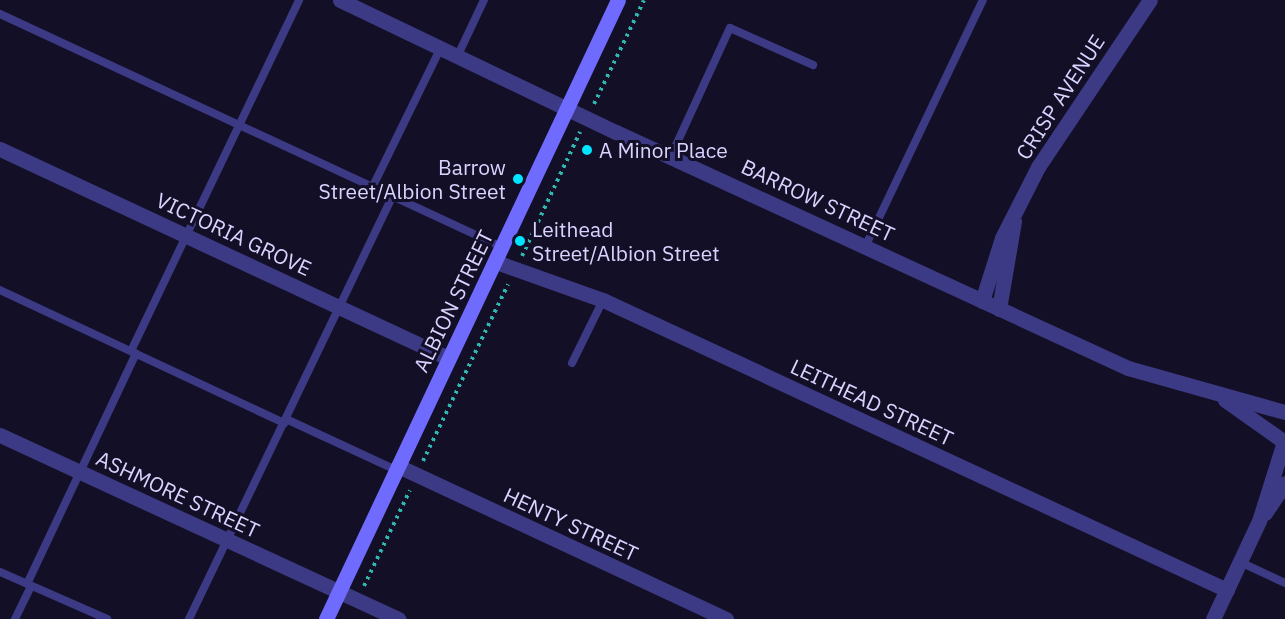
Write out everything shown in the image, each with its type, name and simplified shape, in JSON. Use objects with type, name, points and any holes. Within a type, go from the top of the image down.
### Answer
[{"type":"street","name":"BARROW STREET","points":[[340,0],[616,132],[866,245],[1128,368],[1194,384],[1217,395],[1283,444]]},
{"type":"street","name":"ALBION STREET","points":[[326,619],[618,0]]},
{"type":"street","name":"CRISP AVENUE","points":[[982,301],[992,263],[1014,221],[1024,193],[1053,142],[1150,0]]},
{"type":"street","name":"VICTORIA GROVE","points":[[0,149],[449,358]]},
{"type":"street","name":"CRISP AVENUE","points":[[999,309],[1014,221]]},
{"type":"street","name":"LEITHEAD STREET","points":[[496,262],[603,300],[1227,590]]},
{"type":"street","name":"BARROW STREET","points":[[1217,395],[1285,412]]},
{"type":"street","points":[[1213,619],[1259,520],[1283,444],[1280,428],[1285,418]]},
{"type":"street","name":"ASHMORE STREET","points":[[0,435],[399,619]]},
{"type":"street","name":"HENTY STREET","points":[[397,468],[417,475],[726,619]]},
{"type":"street","points":[[1259,520],[1285,483]]},
{"type":"lane","points":[[15,619],[186,235],[299,0]]},
{"type":"lane","points":[[458,55],[484,0]]},
{"type":"lane","points":[[866,245],[983,0]]},
{"type":"lane","points":[[0,14],[502,247]]},
{"type":"lane","points":[[671,156],[730,28],[813,65]]},
{"type":"lane","points":[[373,186],[441,47]]},
{"type":"lane","points":[[189,619],[393,196]]},
{"type":"lane","points":[[0,290],[285,421],[397,468]]},
{"type":"lane","points":[[572,363],[603,300]]},
{"type":"lane","points":[[1240,562],[1285,583]]},
{"type":"lane","points":[[0,572],[107,619]]},
{"type":"path","points":[[357,600],[644,0]]},
{"type":"place","name":"A Minor Place","points":[[587,150]]},
{"type":"place","name":"Barrow Street/Albion Street","points":[[518,179]]},
{"type":"place","name":"Leithead Street/Albion Street","points":[[520,241]]}]
